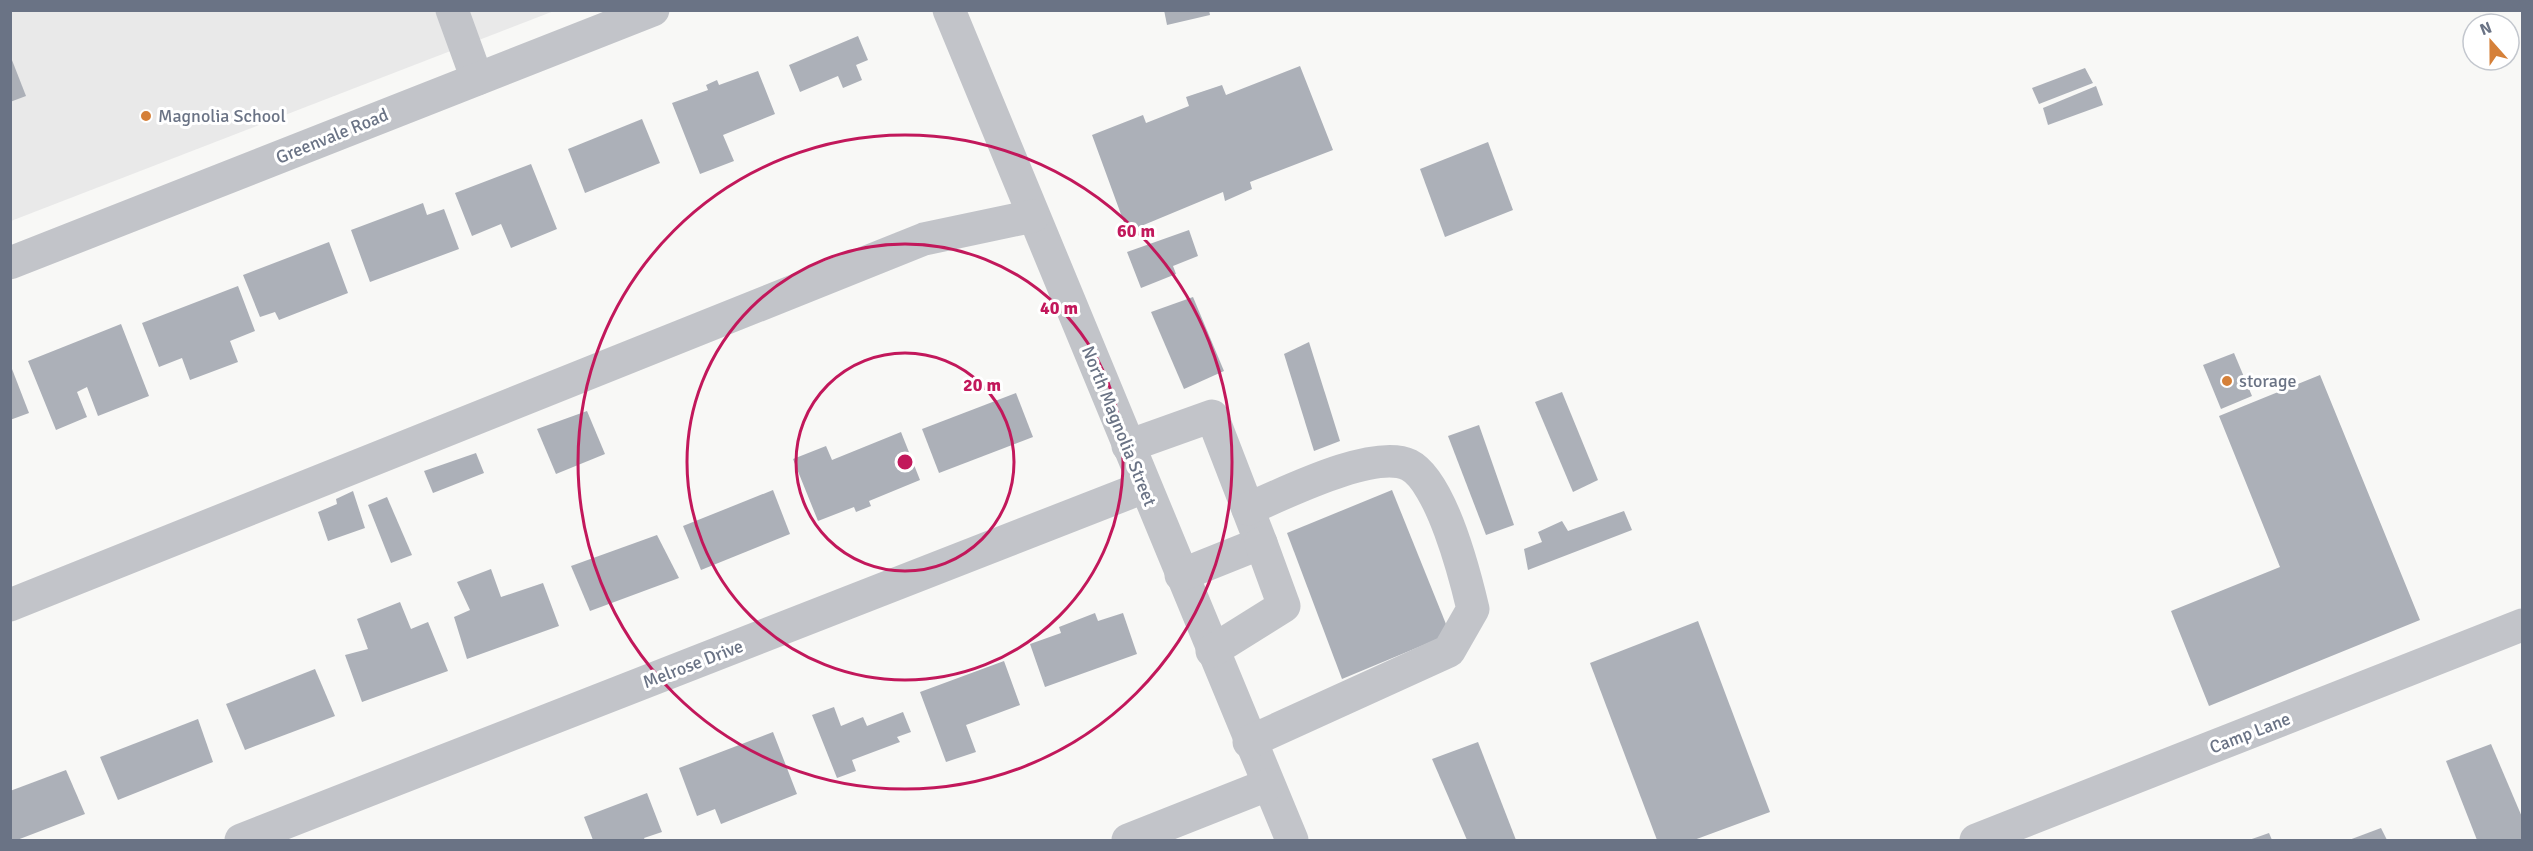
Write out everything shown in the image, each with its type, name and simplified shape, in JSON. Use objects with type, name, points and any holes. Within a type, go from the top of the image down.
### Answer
[{"type":"street","points":[[452,10],[477,79]]},
{"type":"street","name":"Greenvale Road","points":[[10,263],[653,10]]},
{"type":"street","name":"North Magnolia Street","points":[[949,10],[1249,742],[1292,840]]},
{"type":"street","points":[[10,605],[924,240],[1033,216]]},
{"type":"street","points":[[1128,446],[1212,417],[1284,606],[1212,651]]},
{"type":"street","points":[[1248,509],[1345,469],[1378,461],[1409,465],[1432,489],[1461,557],[1473,609],[1449,651],[1249,742]]},
{"type":"street","name":"Melrose Drive","points":[[242,840],[1144,487]]},
{"type":"street","points":[[1181,575],[1261,543]]},
{"type":"street","name":"Camp Lane","points":[[1976,840],[2523,625]]},
{"type":"street","points":[[1128,840],[1267,785]]},
{"type":"shaded area","name":"Magnolia School","points":[[11,11],[554,11],[11,221]]},
{"type":"building","points":[[1164,10],[1209,10],[1210,15],[1167,25]]},
{"type":"building","points":[[858,36],[868,60],[856,65],[862,80],[843,88],[838,76],[800,92],[789,65]]},
{"type":"building","points":[[10,55],[26,96],[10,102]]},
{"type":"building","points":[[1300,66],[1333,150],[1250,182],[1252,189],[1225,201],[1223,192],[1134,229],[1137,236],[1130,239],[1092,135],[1143,115],[1146,123],[1189,106],[1186,97],[1222,85],[1226,95]]},
{"type":"building","points":[[2085,68],[2093,83],[2039,104],[2032,88]]},
{"type":"building","points":[[758,71],[775,114],[723,135],[734,161],[700,174],[672,103],[708,90],[706,85],[717,80],[719,85]]},
{"type":"building","points":[[2096,86],[2103,105],[2048,125],[2043,108]]},
{"type":"building","points":[[642,119],[660,163],[585,193],[568,149]]},
{"type":"building","points":[[1488,142],[1513,210],[1445,237],[1420,169]]},
{"type":"building","points":[[531,164],[557,229],[511,248],[501,224],[472,236],[455,193]]},
{"type":"building","points":[[423,203],[427,215],[444,209],[459,249],[370,282],[351,230]]},
{"type":"building","points":[[1189,230],[1198,256],[1173,266],[1176,274],[1141,288],[1127,252]]},
{"type":"building","points":[[329,242],[348,293],[279,320],[275,312],[260,317],[243,275]]},
{"type":"building","points":[[238,286],[255,331],[230,341],[238,362],[190,380],[182,358],[159,367],[142,323]]},
{"type":"building","points":[[1193,297],[1224,371],[1184,389],[1151,312]]},
{"type":"building","points":[[121,324],[149,396],[98,416],[87,387],[77,392],[87,417],[56,430],[28,361]]},
{"type":"building","points":[[1309,342],[1340,441],[1314,451],[1284,354]]},
{"type":"building","name":"storage","points":[[2234,353],[2252,396],[2221,409],[2203,365]]},
{"type":"building","points":[[12,369],[29,413],[10,420],[10,370]]},
{"type":"building","points":[[2320,375],[2420,620],[2209,706],[2171,611],[2280,567],[2219,416]]},
{"type":"building","points":[[1562,392],[1598,480],[1573,492],[1535,402]]},
{"type":"building","points":[[1016,393],[1033,437],[939,473],[922,429]]},
{"type":"building","points":[[587,411],[605,454],[556,474],[537,429]]},
{"type":"building","points":[[1479,425],[1514,525],[1486,535],[1448,436]]},
{"type":"building","points":[[901,432],[920,480],[869,501],[871,506],[856,512],[854,507],[818,521],[793,459],[826,446],[832,460]]},
{"type":"building","points":[[476,453],[484,473],[433,493],[424,471]]},
{"type":"building","points":[[773,490],[790,534],[701,570],[683,526]]},
{"type":"building","points":[[1392,490],[1450,634],[1342,679],[1287,533]]},
{"type":"building","points":[[353,491],[365,528],[328,541],[318,512],[337,504],[336,499]]},
{"type":"building","points":[[387,497],[412,555],[391,563],[368,505]]},
{"type":"building","points":[[1624,511],[1632,530],[1528,570],[1524,549],[1542,542],[1538,532],[1562,521],[1568,531]]},
{"type":"building","points":[[657,535],[679,578],[590,611],[571,566]]},
{"type":"building","points":[[491,569],[501,597],[543,583],[559,626],[467,659],[454,617],[470,610],[457,582]]},
{"type":"building","points":[[400,602],[411,629],[428,622],[448,671],[362,702],[345,655],[368,649],[357,619]]},
{"type":"building","points":[[1095,613],[1098,621],[1123,613],[1137,654],[1045,687],[1030,644],[1061,633],[1059,627]]},
{"type":"building","points":[[1698,621],[1770,812],[1694,840],[1657,840],[1590,663]]},
{"type":"building","points":[[1004,661],[1020,705],[966,725],[976,752],[946,762],[920,692]]},
{"type":"building","points":[[315,669],[335,716],[245,750],[226,704]]},
{"type":"building","points":[[834,707],[841,726],[863,717],[867,726],[903,712],[911,732],[897,737],[900,742],[852,760],[856,771],[837,778],[812,715]]},
{"type":"building","points":[[198,719],[213,762],[118,800],[100,757]]},
{"type":"building","points":[[773,732],[797,794],[721,824],[715,809],[697,816],[679,768]]},
{"type":"building","points":[[1478,742],[1516,840],[1467,840],[1432,759]]},
{"type":"building","points":[[2491,744],[2522,817],[2522,839],[2477,840],[2446,761]]},
{"type":"building","points":[[66,770],[85,814],[17,840],[10,840],[10,791]]},
{"type":"building","points":[[647,793],[662,832],[644,838],[645,840],[593,840],[584,817]]},
{"type":"building","points":[[2381,828],[2387,840],[2349,840]]},
{"type":"building","points":[[2269,833],[2272,840],[2249,840]]},
{"type":"place","name":"Magnolia School","points":[[146,116]]},
{"type":"place","name":"storage","points":[[2227,381]]}]
